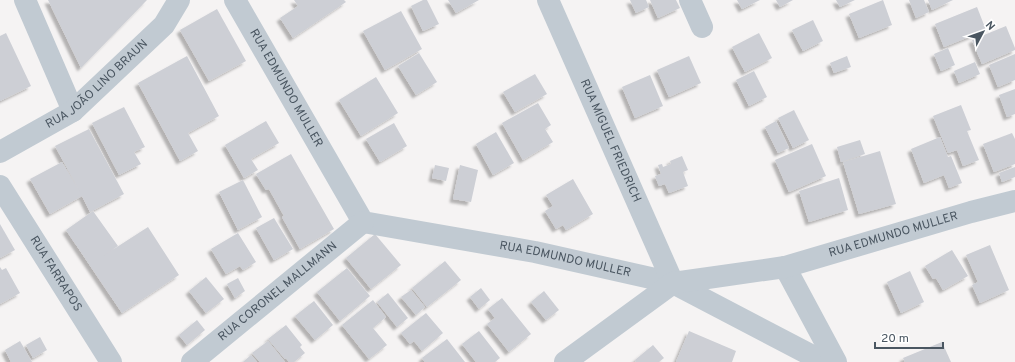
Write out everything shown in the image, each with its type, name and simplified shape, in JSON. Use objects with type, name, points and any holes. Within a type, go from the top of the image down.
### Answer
[{"type":"street","points":[[25,0],[72,111]]},
{"type":"street","name":"RUA JOÃO LINO BRAUN","points":[[0,152],[72,111],[164,25],[179,0]]},
{"type":"street","name":"RUA EDMUNDO MULLER","points":[[234,0],[363,222],[535,252],[673,283],[786,267],[972,212],[1015,201]]},
{"type":"street","name":"RUA MIGUEL FRIEDRICH","points":[[548,0],[673,283]]},
{"type":"street","points":[[690,0],[702,27]]},
{"type":"street","name":"RUA FARRAPOS","points":[[0,186],[111,362]]},
{"type":"street","name":"RUA CORONEL MALLMANN","points":[[192,362],[363,222]]},
{"type":"street","points":[[786,267],[836,362]]},
{"type":"street","points":[[565,362],[673,283],[824,362]]},
{"type":"building","points":[[48,0],[147,0],[81,68]]},
{"type":"building","points":[[294,0],[344,0],[346,2],[293,38],[280,18],[298,6]]},
{"type":"building","points":[[423,0],[427,0],[439,24],[423,31],[411,6]]},
{"type":"building","points":[[448,0],[479,0],[456,13]]},
{"type":"building","points":[[630,0],[646,0],[649,7],[636,13]]},
{"type":"building","points":[[650,0],[676,0],[680,8],[658,18]]},
{"type":"building","points":[[737,0],[760,0],[742,9]]},
{"type":"building","points":[[776,0],[793,0],[780,7]]},
{"type":"building","points":[[836,0],[855,0],[840,7]]},
{"type":"building","points":[[883,0],[892,25],[859,38],[849,14]]},
{"type":"building","points":[[909,0],[924,0],[929,12],[916,18]]},
{"type":"building","points":[[928,0],[953,0],[932,10]]},
{"type":"building","points":[[977,7],[986,30],[944,47],[935,24]]},
{"type":"building","points":[[217,9],[246,61],[209,81],[180,30]]},
{"type":"building","points":[[401,11],[422,49],[385,70],[363,31]]},
{"type":"building","points":[[813,20],[823,41],[803,51],[792,30]]},
{"type":"building","points":[[1006,26],[1015,50],[982,64],[972,40]]},
{"type":"building","points":[[6,33],[31,86],[0,101],[0,36]]},
{"type":"building","points":[[759,33],[772,58],[745,72],[732,47]]},
{"type":"building","points":[[948,48],[955,65],[941,71],[934,54]]},
{"type":"building","points":[[419,53],[437,82],[416,95],[398,66]]},
{"type":"building","points":[[1015,54],[1015,80],[998,87],[989,65]]},
{"type":"building","points":[[187,56],[219,116],[188,133],[198,151],[180,161],[138,83]]},
{"type":"building","points":[[689,56],[701,83],[669,97],[657,70]]},
{"type":"building","points":[[847,56],[851,67],[834,73],[830,63]]},
{"type":"building","points":[[975,62],[980,74],[959,83],[954,71]]},
{"type":"building","points":[[754,71],[767,97],[749,106],[736,80]]},
{"type":"building","points":[[535,74],[547,94],[515,112],[503,92]]},
{"type":"building","points":[[650,75],[663,106],[635,118],[622,87]]},
{"type":"building","points":[[376,77],[398,113],[361,136],[339,100]]},
{"type":"building","points":[[1015,89],[1015,114],[1007,117],[999,95]]},
{"type":"building","points":[[538,103],[551,125],[545,129],[553,142],[523,160],[502,123]]},
{"type":"building","points":[[961,105],[971,130],[967,131],[979,160],[963,166],[957,150],[948,153],[933,116]]},
{"type":"building","points":[[124,107],[145,147],[134,152],[141,164],[119,175],[92,123]]},
{"type":"building","points":[[794,110],[809,140],[793,148],[778,118]]},
{"type":"building","points":[[266,121],[279,143],[251,159],[258,170],[244,178],[225,145]]},
{"type":"building","points":[[776,121],[789,148],[778,153],[765,127]]},
{"type":"building","points":[[394,123],[407,146],[380,162],[366,139]]},
{"type":"building","points":[[89,129],[124,194],[90,212],[82,196],[50,214],[30,179],[62,162],[80,192],[55,146]]},
{"type":"building","points":[[496,132],[514,163],[493,175],[476,144]]},
{"type":"building","points":[[1012,133],[1015,139],[1015,164],[994,172],[983,144]]},
{"type":"building","points":[[940,137],[948,157],[951,156],[962,183],[949,188],[944,175],[924,183],[911,149]]},
{"type":"building","points":[[860,140],[865,154],[841,162],[837,147]]},
{"type":"building","points":[[812,144],[826,176],[789,192],[775,160]]},
{"type":"building","points":[[880,151],[896,204],[859,214],[843,162]]},
{"type":"building","points":[[291,154],[334,229],[300,249],[282,217],[284,216],[269,189],[266,190],[256,174]]},
{"type":"building","points":[[682,156],[688,170],[683,172],[688,186],[669,193],[665,184],[659,186],[655,176],[661,174],[658,165],[662,164],[663,167],[671,164],[670,161]]},
{"type":"building","points":[[435,165],[449,168],[446,181],[432,178]]},
{"type":"building","points":[[460,165],[478,170],[471,202],[453,199]]},
{"type":"building","points":[[1015,167],[1015,177],[1002,182],[999,173]]},
{"type":"building","points":[[839,178],[848,210],[809,222],[799,191]]},
{"type":"building","points":[[573,179],[593,214],[566,230],[563,225],[556,229],[545,211],[553,206],[546,195]]},
{"type":"building","points":[[243,180],[262,217],[238,230],[219,192]]},
{"type":"building","points":[[93,211],[118,246],[100,258],[148,227],[179,275],[122,313],[66,230]]},
{"type":"building","points":[[274,218],[293,249],[274,260],[256,228]]},
{"type":"building","points":[[0,224],[15,250],[0,258]]},
{"type":"building","points":[[238,233],[256,262],[243,270],[240,266],[226,274],[211,249]]},
{"type":"building","points":[[375,234],[401,265],[371,289],[346,258]]},
{"type":"building","points":[[990,245],[1009,290],[980,303],[972,285],[978,282],[966,255]]},
{"type":"building","points":[[952,250],[968,276],[943,290],[936,278],[933,279],[925,266]]},
{"type":"building","points":[[445,261],[461,280],[427,307],[412,288]]},
{"type":"building","points":[[0,267],[2,270],[6,268],[20,293],[0,304]]},
{"type":"building","points":[[347,268],[370,296],[340,321],[317,292]]},
{"type":"building","points":[[910,271],[924,302],[901,313],[887,282]]},
{"type":"building","points":[[206,277],[224,299],[206,313],[189,291]]},
{"type":"building","points":[[238,278],[245,291],[235,298],[227,284]]},
{"type":"building","points":[[481,288],[490,300],[479,309],[470,297]]},
{"type":"building","points":[[411,290],[425,307],[416,315],[401,297]]},
{"type":"building","points":[[544,291],[559,310],[546,320],[531,302]]},
{"type":"building","points":[[388,293],[408,318],[397,327],[377,302]]},
{"type":"building","points":[[502,298],[531,334],[509,352],[487,324],[495,318],[488,309]]},
{"type":"building","points":[[373,300],[386,317],[373,328],[387,345],[369,359],[342,325]]},
{"type":"building","points":[[314,301],[333,325],[315,340],[295,316]]},
{"type":"building","points":[[426,313],[443,333],[422,351],[414,341],[410,344],[401,333]]},
{"type":"building","points":[[197,320],[205,330],[187,345],[179,335]]},
{"type":"building","points":[[286,325],[302,345],[300,347],[305,353],[294,362],[289,362],[286,358],[285,359],[268,339]]},
{"type":"building","points":[[479,331],[500,358],[495,362],[476,362],[462,344]]},
{"type":"building","points":[[689,331],[736,351],[732,362],[676,362]]},
{"type":"building","points":[[40,337],[47,350],[33,358],[26,345]]},
{"type":"building","points":[[447,339],[465,362],[425,362],[422,358]]},
{"type":"building","points":[[20,341],[32,362],[11,362],[5,350]]},
{"type":"building","points":[[268,341],[285,362],[260,362],[252,353]]},
{"type":"building","points":[[942,342],[951,362],[905,362],[903,358]]},
{"type":"building","points":[[653,345],[664,358],[659,362],[636,362],[635,360]]},
{"type":"building","points":[[251,355],[257,362],[243,362]]}]
